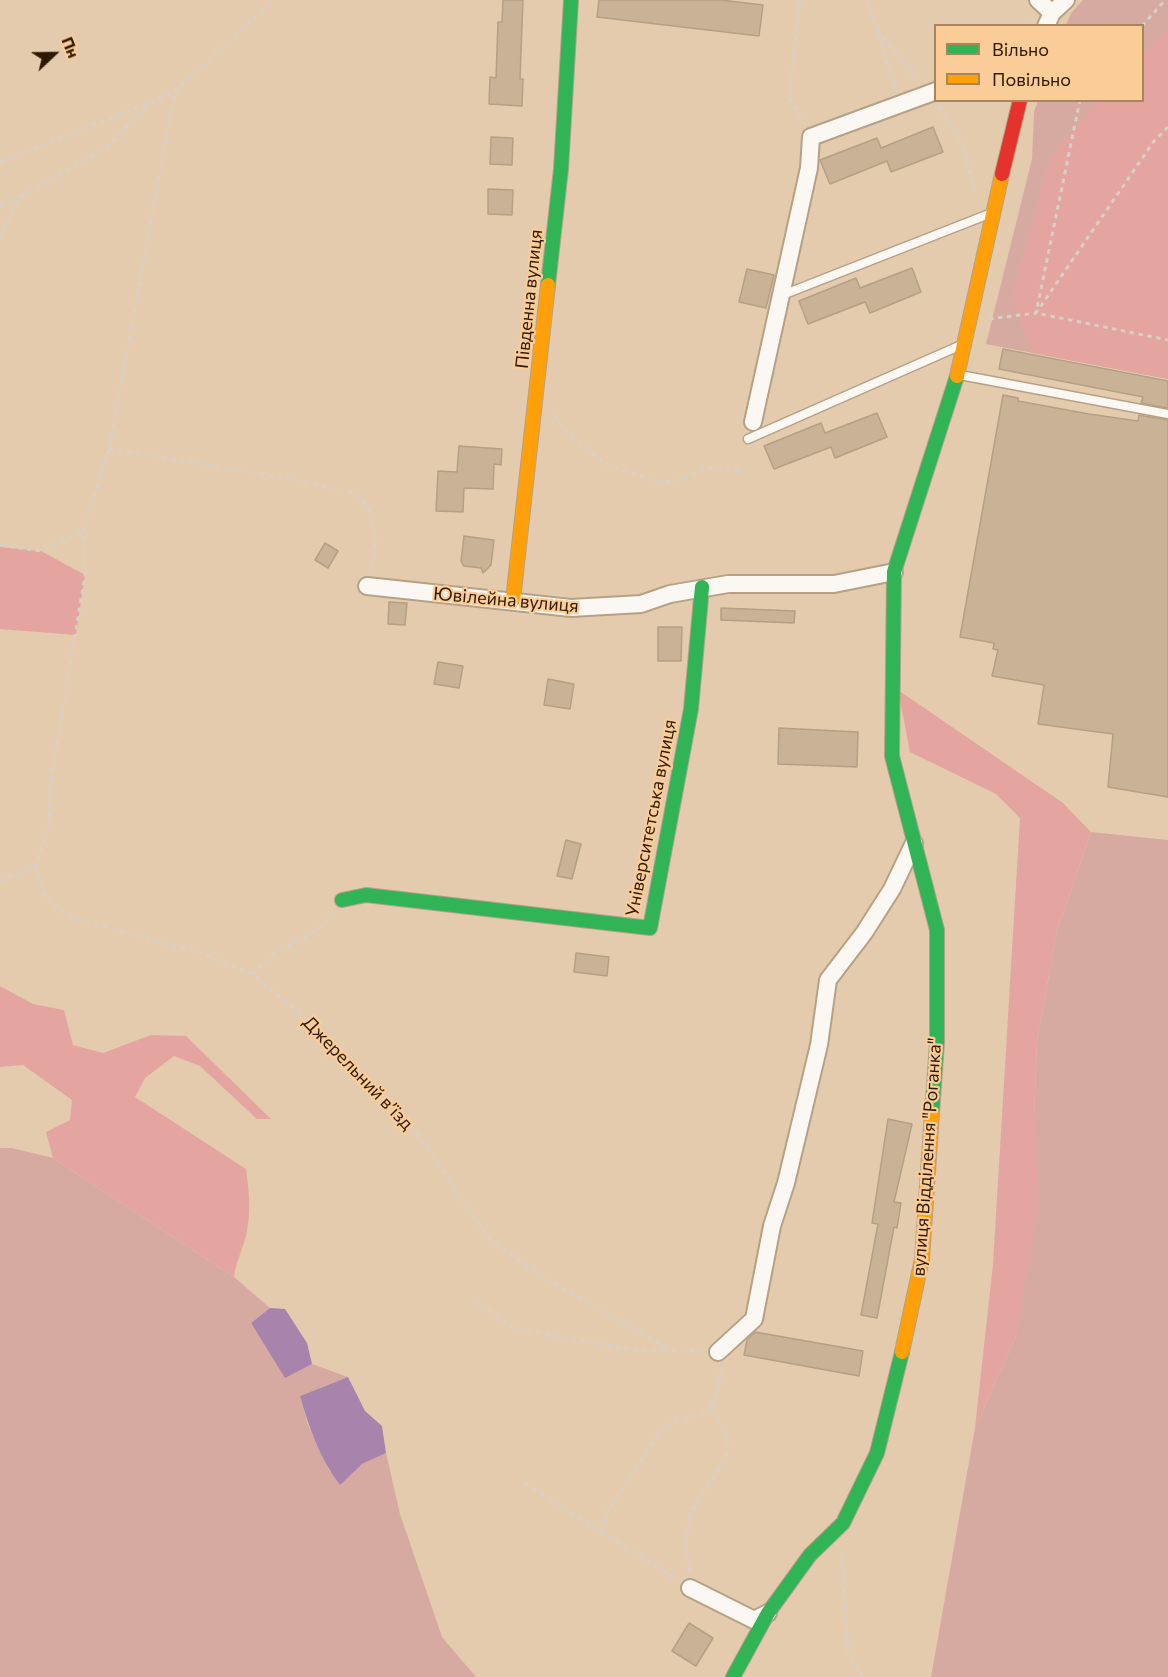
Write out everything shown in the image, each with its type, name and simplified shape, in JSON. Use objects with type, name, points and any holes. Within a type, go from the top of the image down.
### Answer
[{"type":"street","name":"Південна вулиця","points":[[513,600],[561,169],[571,0]]},
{"type":"street","points":[[1038,0],[1049,20],[1066,0]]},
{"type":"street","points":[[753,422],[809,168],[811,137],[932,93]]},
{"type":"street","name":"вулиця Відділення \"Роганка\"","points":[[733,1677],[768,1613],[810,1555],[843,1523],[877,1453],[898,1374],[922,1259],[937,1043],[937,930],[892,756],[894,572],[957,374],[992,213],[1020,102]]},
{"type":"street","name":"Ювілейна вулиця","points":[[367,586],[571,608],[641,604],[670,594],[728,584],[834,584],[894,572]]},
{"type":"street","name":"Університетська вулиця","points":[[342,900],[366,895],[633,928],[650,928],[689,720],[702,588]]},
{"type":"street","points":[[718,1352],[754,1319],[772,1227],[786,1183],[819,1045],[828,980],[864,933],[892,889],[914,843]]},
{"type":"street","points":[[690,1588],[754,1620],[768,1613]]},
{"type":"lane","points":[[780,296],[992,213]]},
{"type":"lane","points":[[748,439],[964,344]]},
{"type":"lane","points":[[957,374],[1168,414]]},
{"type":"path","points":[[0,162],[149,104],[175,91],[274,0]]},
{"type":"path","points":[[800,0],[789,97],[811,137]]},
{"type":"path","points":[[868,0],[900,104]]},
{"type":"path","points":[[1144,24],[1165,0]]},
{"type":"path","points":[[878,30],[932,93]]},
{"type":"path","points":[[0,881],[35,866],[49,826],[50,788],[85,575],[82,531],[109,449],[175,91]]},
{"type":"path","points":[[938,102],[962,141],[977,201]]},
{"type":"path","points":[[1036,313],[1080,102]]},
{"type":"path","points":[[0,206],[106,148],[149,104]]},
{"type":"path","points":[[1036,313],[1154,141],[1168,127]]},
{"type":"path","points":[[0,237],[18,198]]},
{"type":"path","points":[[968,322],[1036,313],[1168,340]]},
{"type":"path","points":[[536,402],[553,412],[564,430],[606,464],[658,482],[681,480],[705,468],[739,471]]},
{"type":"path","points":[[109,449],[286,478],[357,494],[368,507],[376,538],[373,567],[367,586]]},
{"type":"path","points":[[0,545],[41,551],[82,531]]},
{"type":"path","name":"Джерельний в’їзд","points":[[35,866],[44,897],[70,917],[204,954],[252,974],[297,1011],[404,1114],[490,1240],[558,1286],[671,1350],[718,1352]]},
{"type":"path","points":[[252,974],[274,953],[317,931],[342,900]]},
{"type":"path","points":[[473,1300],[513,1327],[632,1350],[652,1351],[665,1346]]},
{"type":"path","points":[[603,1532],[608,1510],[663,1427],[675,1420],[703,1416],[712,1407],[721,1374],[718,1352]]},
{"type":"path","points":[[690,1588],[686,1546],[690,1514],[726,1458],[728,1441],[712,1407]]},
{"type":"path","points":[[525,1483],[690,1588]]},
{"type":"path","points":[[843,1523],[842,1569],[848,1654],[861,1677]]},
{"type":"shaded area","points":[[1083,0],[1168,0],[1168,379],[986,344],[1032,159],[1034,112],[1038,102],[1144,102],[1144,24],[1066,24],[1071,13]]},
{"type":"shaded area","points":[[1168,29],[1168,379],[1033,353],[1012,299],[1050,158],[1099,102],[1144,102],[1144,55]]},
{"type":"shaded area","points":[[0,547],[41,551],[85,575],[76,635],[0,629]]},
{"type":"shaded area","points":[[898,690],[1063,803],[1091,832],[1057,931],[1037,1041],[1034,1119],[1038,1205],[1016,1336],[975,1428],[993,1264],[1020,818],[996,794],[910,752]]},
{"type":"shaded area","points":[[1091,832],[1168,840],[1168,1677],[931,1677],[975,1428],[1016,1336],[1034,1119],[1037,1041],[1057,931]]},
{"type":"shaded area","points":[[0,986],[33,1004],[64,1010],[73,1045],[103,1053],[151,1035],[186,1036],[271,1119],[257,1119],[200,1066],[174,1056],[145,1078],[135,1097],[246,1169],[249,1200],[248,1223],[234,1277],[53,1158],[46,1132],[70,1120],[72,1100],[23,1065],[0,1067]]},
{"type":"shaded area","points":[[0,1148],[12,1148],[53,1158],[234,1277],[270,1308],[251,1323],[285,1377],[312,1364],[348,1377],[300,1396],[308,1425],[330,1472],[362,1464],[386,1453],[400,1514],[442,1637],[476,1677],[0,1677]]},
{"type":"shaded area","points":[[270,1308],[285,1309],[307,1343],[312,1364],[285,1378],[251,1323]]},
{"type":"shaded area","points":[[348,1377],[365,1411],[382,1426],[386,1453],[362,1464],[340,1485],[316,1443],[300,1396]]},
{"type":"building","points":[[503,0],[523,0],[520,79],[523,79],[522,106],[489,104],[490,77],[496,78],[498,22],[502,22]]},
{"type":"building","points":[[599,0],[721,0],[763,5],[759,36],[597,17]]},
{"type":"building","points":[[933,127],[943,152],[891,172],[887,161],[830,184],[820,160],[877,138],[881,148]]},
{"type":"building","points":[[491,137],[513,138],[512,165],[490,164]]},
{"type":"building","points":[[488,189],[513,190],[512,215],[488,214]]},
{"type":"building","points":[[912,268],[921,292],[870,313],[865,302],[808,324],[799,301],[856,278],[860,288]]},
{"type":"building","points":[[747,269],[774,275],[766,308],[739,302]]},
{"type":"building","points":[[1003,349],[1168,381],[1168,408],[1141,403],[1143,397],[999,369]]},
{"type":"building","points":[[1003,395],[1018,398],[1018,401],[1089,414],[1138,421],[1139,415],[1168,420],[1168,797],[1108,787],[1113,734],[1038,724],[1044,685],[992,676],[998,650],[993,649],[994,643],[960,637]]},
{"type":"building","points":[[877,413],[887,437],[835,458],[831,447],[774,469],[764,446],[821,423],[825,433]]},
{"type":"building","points":[[459,446],[502,449],[501,465],[494,464],[493,489],[464,488],[463,512],[436,511],[438,471],[457,472]]},
{"type":"building","points":[[464,536],[494,540],[491,565],[483,573],[481,568],[464,566],[461,561]]},
{"type":"building","points":[[325,543],[338,551],[328,568],[315,560]]},
{"type":"building","points":[[389,602],[407,603],[405,625],[388,624]]},
{"type":"building","points":[[721,608],[795,611],[794,623],[721,620]]},
{"type":"building","points":[[658,627],[682,627],[681,661],[658,661]]},
{"type":"building","points":[[438,662],[463,666],[459,688],[434,684]]},
{"type":"building","points":[[548,679],[574,684],[570,709],[544,705]]},
{"type":"building","points":[[779,728],[858,732],[857,767],[778,764]]},
{"type":"building","points":[[566,840],[581,844],[572,879],[557,876]]},
{"type":"building","points":[[576,953],[609,957],[607,976],[574,972]]},
{"type":"building","points":[[888,1119],[912,1124],[894,1202],[901,1203],[897,1228],[894,1227],[877,1318],[861,1315],[878,1224],[872,1223]]},
{"type":"building","points":[[755,1332],[863,1351],[859,1376],[744,1355],[747,1340]]},
{"type":"building","points":[[689,1623],[713,1638],[696,1666],[672,1651]]},
{"type":"traffic: fast","points":[[548,285],[561,169],[571,0]]},
{"type":"traffic: fast","points":[[932,1113],[937,1043],[937,930],[892,756],[894,572],[957,376]]},
{"type":"traffic: fast","points":[[342,900],[366,895],[650,928],[691,709],[702,587]]},
{"type":"traffic: fast","points":[[733,1677],[768,1613],[810,1555],[843,1523],[877,1453],[902,1352]]},
{"type":"traffic: slow","points":[[957,376],[1002,174]]},
{"type":"traffic: slow","points":[[513,600],[548,285]]},
{"type":"traffic: slow","points":[[902,1352],[922,1259],[932,1113]]},
{"type":"traffic: jam","points":[[1002,174],[1020,102]]}]
